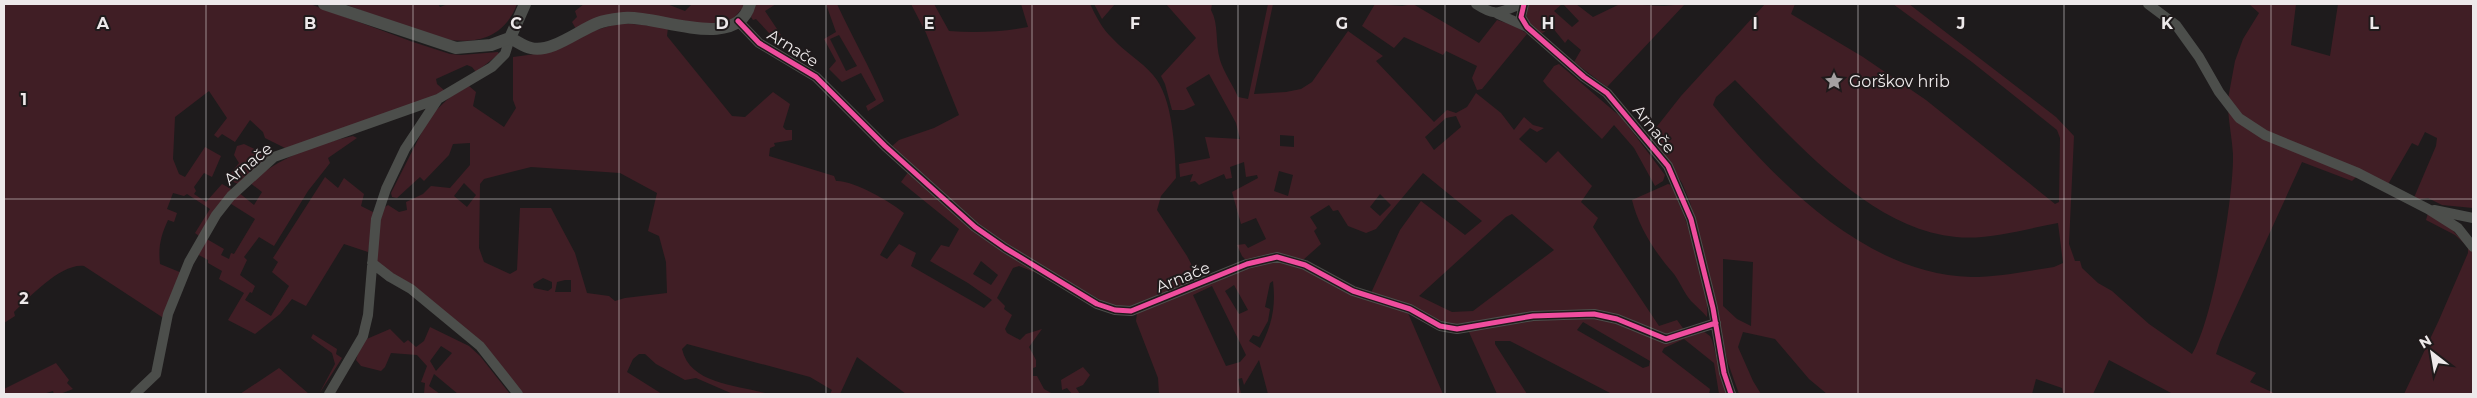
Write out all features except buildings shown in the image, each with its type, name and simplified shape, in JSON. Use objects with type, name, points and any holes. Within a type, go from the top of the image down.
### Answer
[{"type":"street","points":[[324,4],[456,48],[491,45],[510,38],[532,48],[556,44],[598,23],[626,17],[694,29],[729,26],[738,21],[748,10],[750,4]]},
{"type":"street","points":[[510,38],[525,4]]},
{"type":"street","name":"Arnače","points":[[1476,4],[1490,13],[1498,14],[1527,27],[1584,77],[1607,93],[1668,166],[1691,220],[1713,308],[1724,373],[1731,394]]},
{"type":"street","points":[[1498,14],[1523,4]]},
{"type":"street","points":[[1523,4],[1521,17],[1527,27]]},
{"type":"street","points":[[2148,4],[2176,25],[2219,92],[2239,118],[2265,135],[2358,173],[2428,209],[2458,228],[2473,247]]},
{"type":"street","name":"Arnače","points":[[738,21],[759,43],[816,77],[885,146],[975,227],[1005,248],[1097,304],[1115,310],[1131,311],[1247,264],[1277,257],[1305,265],[1353,290],[1410,309],[1440,326],[1457,329],[1533,316],[1594,314],[1617,319],[1666,338],[1716,323]]},
{"type":"street","name":"Arnače","points":[[135,394],[156,374],[168,314],[189,262],[216,214],[231,196],[274,157],[438,99],[492,67],[506,54],[510,38]]},
{"type":"street","name":"Arnače","points":[[329,394],[363,336],[368,315],[376,219],[386,189],[405,149],[438,99]]},
{"type":"street","points":[[2428,209],[2473,218]]},
{"type":"street","points":[[372,263],[390,277],[411,289],[480,346],[518,394]]},
{"type":"shaded area","points":[[4,4],[310,4],[450,54],[498,52],[499,54],[476,72],[467,65],[436,79],[437,84],[445,91],[415,104],[287,149],[265,138],[263,132],[250,120],[235,142],[222,134],[218,138],[214,135],[227,118],[209,91],[175,117],[173,159],[179,174],[185,177],[205,147],[221,156],[212,177],[204,173],[194,187],[196,191],[194,194],[206,202],[222,184],[233,190],[199,236],[195,233],[210,209],[187,194],[184,196],[173,193],[167,209],[177,213],[174,222],[168,220],[161,241],[159,258],[160,264],[182,273],[165,319],[84,266],[66,270],[46,282],[14,312],[15,316],[4,323]]},
{"type":"shaded area","points":[[345,4],[438,4],[440,7],[448,4],[517,4],[504,26],[485,37],[463,41],[439,38],[413,31]]},
{"type":"shaded area","points":[[584,4],[667,4],[685,11],[692,4],[746,4],[732,20],[708,25],[643,14],[576,29],[572,22],[577,17],[575,11]]},
{"type":"shaded area","points":[[756,4],[776,4],[765,11],[781,35],[769,39],[769,33],[756,19],[753,20],[751,17]]},
{"type":"shaded area","points":[[826,4],[837,4],[884,101],[868,111],[866,106],[876,100],[861,73],[842,82],[829,69],[836,61],[824,39],[836,32]],"holes":[[[839,35],[857,66],[846,71],[830,39]]]},
{"type":"shaded area","points":[[911,4],[934,4],[949,31],[979,32],[1028,27],[1021,4],[1090,4],[1106,31],[1153,75],[1165,96],[1172,124],[1176,178],[1161,196],[1157,210],[1187,256],[1199,279],[1128,307],[1109,305],[1003,244],[976,223],[891,147],[899,140],[934,128],[959,115],[926,33]]},
{"type":"shaded area","points":[[1094,4],[1115,4],[1102,19]]},
{"type":"shaded area","points":[[1166,4],[1212,4],[1211,10],[1215,21],[1222,65],[1238,97],[1248,99],[1268,4],[1273,4],[1254,94],[1301,89],[1312,82],[1348,31],[1383,56],[1376,61],[1434,122],[1447,110],[1456,113],[1467,107],[1476,93],[1501,113],[1514,130],[1524,117],[1533,125],[1544,128],[1537,132],[1530,128],[1519,139],[1546,163],[1558,151],[1592,186],[1581,202],[1598,218],[1593,227],[1659,326],[1677,320],[1685,331],[1664,335],[1606,313],[1452,325],[1371,293],[1400,230],[1421,201],[1465,235],[1482,221],[1423,173],[1376,229],[1366,233],[1348,226],[1338,210],[1333,211],[1329,205],[1310,217],[1317,228],[1314,231],[1321,244],[1303,260],[1247,261],[1242,256],[1237,245],[1245,244],[1248,248],[1266,239],[1256,218],[1241,224],[1232,192],[1258,178],[1257,175],[1246,177],[1244,162],[1230,167],[1232,178],[1226,179],[1224,174],[1199,185],[1195,181],[1190,182],[1193,174],[1180,177],[1179,164],[1210,158],[1205,137],[1240,139],[1236,123],[1209,74],[1186,88],[1195,105],[1184,110],[1172,110],[1161,76],[1196,38]],"holes":[[[1456,116],[1461,127],[1434,150],[1425,137],[1446,118]],[[1280,135],[1294,136],[1294,147],[1280,146]],[[1279,171],[1293,175],[1288,196],[1274,191]],[[1380,194],[1391,205],[1380,216],[1370,207]],[[1512,214],[1554,250],[1473,311],[1452,312],[1419,296],[1506,217]]]},
{"type":"shaded area","points":[[1375,4],[1402,6],[1413,4],[1479,43],[1497,20],[1516,26],[1527,34],[1482,89],[1477,90],[1472,78],[1477,66],[1446,51],[1443,55],[1404,37],[1394,48],[1362,26]]},
{"type":"shaded area","points":[[1530,4],[1562,4],[1554,11],[1572,27],[1579,21],[1563,4],[1576,4],[1593,17],[1620,4],[1664,6],[1685,4],[1607,87],[1574,62],[1581,50],[1568,39],[1565,43],[1552,27],[1541,34],[1526,21],[1527,8]]},
{"type":"shaded area","points":[[1765,4],[1795,4],[1791,14],[1863,57],[1926,100],[2055,204],[2059,202],[2060,138],[2057,130],[1972,62],[1893,4],[1909,4],[2056,117],[2074,136],[2069,244],[2075,261],[2080,261],[2082,268],[2098,283],[2112,291],[2149,324],[2192,354],[2200,337],[2207,314],[2221,257],[2226,227],[2233,154],[2228,109],[2238,121],[2356,177],[2352,181],[2302,162],[2220,342],[2216,354],[2256,373],[2250,382],[2276,394],[2173,394],[2109,360],[2093,394],[2063,394],[2062,388],[2036,379],[2032,394],[1827,394],[1809,379],[1775,339],[1743,332],[1738,347],[1761,394],[1739,394],[1728,363],[1690,202],[1682,183],[1651,134],[1681,96]],"holes":[[[1735,80],[1835,178],[1863,199],[1893,217],[1924,230],[1969,238],[2058,223],[2063,263],[2054,267],[2023,272],[1971,277],[1932,272],[1895,260],[1859,241],[1794,192],[1765,164],[1713,105],[1716,97]],[[1723,259],[1753,262],[1751,326],[1737,319],[1723,306]]]},
{"type":"shaded area","points":[[2249,4],[2296,4],[2291,45],[2330,56],[2338,4],[2473,4],[2473,208],[2442,205],[2428,198],[2413,200],[2436,146],[2437,138],[2425,132],[2418,146],[2412,143],[2387,186],[2271,134],[2244,118],[2228,99],[2235,61],[2243,39],[2259,13]]},
{"type":"shaded area","points":[[620,23],[668,27],[667,36],[732,116],[745,117],[773,92],[790,104],[783,127],[786,130],[792,130],[792,140],[774,143],[775,146],[770,148],[769,156],[834,176],[836,181],[862,188],[898,208],[904,213],[880,255],[887,259],[899,244],[916,253],[911,266],[984,308],[992,300],[968,283],[930,261],[941,245],[949,247],[959,229],[901,182],[909,171],[1039,274],[1019,266],[1013,268],[997,298],[1005,306],[1004,309],[1012,315],[1005,329],[1007,333],[1020,340],[1026,334],[1042,329],[1029,347],[1036,360],[1033,376],[1037,376],[1044,389],[1051,393],[906,394],[857,357],[840,394],[830,394],[832,390],[810,377],[687,344],[682,349],[687,361],[705,377],[717,382],[768,394],[733,394],[696,378],[685,380],[656,364],[645,354],[639,354],[633,359],[627,372],[662,394],[521,394],[412,284],[389,273],[375,263],[378,227],[385,207],[388,205],[399,212],[407,210],[406,202],[423,194],[431,186],[450,188],[470,165],[470,143],[453,144],[449,155],[424,181],[420,177],[397,198],[392,197],[391,193],[430,116],[450,97],[469,86],[476,92],[473,106],[504,127],[516,108],[513,100],[513,57],[550,52],[586,33]],"holes":[[[531,167],[620,173],[657,193],[648,231],[659,236],[666,262],[667,293],[615,301],[609,296],[587,293],[575,253],[551,208],[520,208],[517,270],[510,274],[484,262],[479,248],[480,184],[484,179]],[[464,183],[476,195],[467,207],[454,196]],[[981,261],[998,275],[991,285],[973,274]],[[543,278],[552,282],[552,288],[548,291],[534,288],[533,284]],[[571,280],[571,292],[555,292],[557,282]]]},
{"type":"shaded area","points":[[1559,64],[1622,118],[1665,175],[1663,181],[1655,186],[1634,148],[1614,125],[1602,139],[1547,86],[1543,81],[1554,66]]},
{"type":"shaded area","points":[[353,136],[357,138],[328,158],[330,163],[308,191],[274,246],[259,237],[244,257],[247,260],[240,275],[255,286],[252,293],[250,292],[245,300],[271,316],[289,286],[272,272],[278,262],[273,258],[325,177],[338,188],[344,178],[364,194],[361,206],[375,213],[368,252],[344,244],[306,306],[292,299],[280,314],[255,334],[228,320],[244,293],[219,279],[222,271],[197,254],[205,238],[224,249],[221,255],[229,259],[231,253],[234,254],[255,219],[228,202],[238,192],[254,205],[262,192],[249,182],[274,165],[298,153]]},
{"type":"shaded area","points":[[244,144],[267,155],[269,159],[238,184],[227,179],[227,174],[231,173],[239,163],[234,155],[237,146]]},
{"type":"shaded area","points":[[1668,184],[1671,185],[1677,199],[1696,250],[1705,286],[1707,317],[1691,301],[1674,274],[1654,249],[1643,230],[1632,200]]},
{"type":"shaded area","points":[[2428,213],[2447,224],[2466,245],[2455,235],[2426,220]]},
{"type":"shaded area","points":[[2468,247],[2473,253],[2473,394],[2404,394],[2439,320],[2468,253]]},
{"type":"shaded area","points":[[1264,260],[1282,260],[1408,313],[1443,394],[1268,394],[1259,360],[1244,385],[1242,378],[1238,379],[1241,394],[1159,394],[1158,378],[1136,321],[1137,313]],"holes":[[[1273,281],[1273,308],[1268,331],[1260,348],[1249,341],[1253,335],[1259,337],[1268,321],[1270,309],[1265,307],[1270,283]],[[1234,285],[1248,310],[1239,314],[1225,291]],[[1212,286],[1246,355],[1240,362],[1226,366],[1193,295]]]},
{"type":"shaded area","points":[[1537,318],[1611,319],[1647,336],[1703,331],[1712,340],[1726,394],[1719,394],[1714,363],[1684,339],[1664,348],[1662,352],[1710,389],[1709,394],[1612,394],[1510,341],[1495,341],[1495,344],[1527,394],[1497,394],[1468,330]],"holes":[[[1583,322],[1650,361],[1649,366],[1643,368],[1577,330]]]},
{"type":"shaded area","points":[[430,327],[469,346],[480,356],[510,394],[458,394],[434,374],[429,386],[440,394],[424,394],[425,383],[421,382],[427,366],[417,355],[391,353],[385,367],[381,371],[361,366],[356,360],[362,341],[390,329],[404,343],[408,340],[416,347],[424,341]],"holes":[[[441,346],[452,353],[436,371],[430,361]]]},
{"type":"shaded area","points":[[313,334],[337,349],[336,354],[342,358],[319,394],[335,364],[332,353],[311,338]]},
{"type":"shaded area","points":[[56,363],[69,380],[67,383],[73,389],[60,394],[54,394],[53,391],[43,394],[4,394],[4,389]]},
{"type":"shaded area","points":[[1083,367],[1090,375],[1083,385],[1076,388],[1080,394],[1072,394],[1067,388],[1062,390],[1061,380]]},
{"type":"shaded area","points":[[279,368],[309,394],[240,394]]},
{"type":"cycle path","points":[[1524,4],[1521,17],[1527,27],[1584,77],[1607,93],[1668,166],[1691,219],[1713,308],[1724,373],[1731,394]]},
{"type":"cycle path","points":[[738,21],[759,43],[816,77],[885,146],[975,227],[1005,248],[1097,304],[1115,310],[1131,311],[1247,264],[1277,257],[1305,265],[1353,291],[1410,309],[1440,326],[1457,329],[1533,316],[1594,314],[1617,319],[1666,339],[1716,323]]},
{"type":"place","name":"Gorškov hrib","points":[[1834,81]]}]
